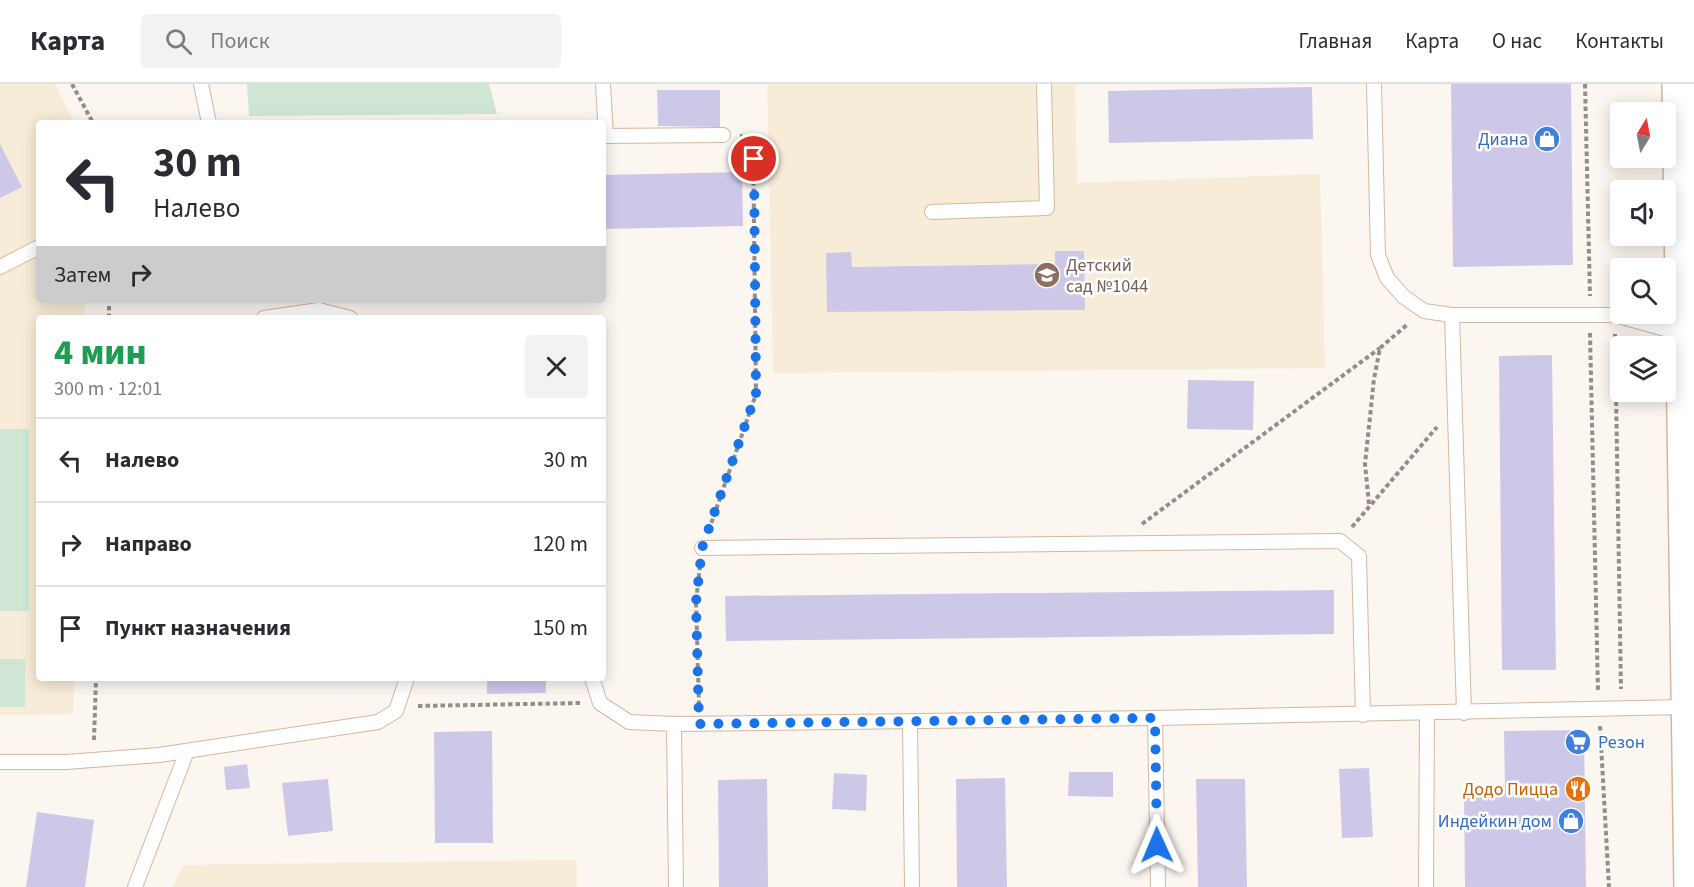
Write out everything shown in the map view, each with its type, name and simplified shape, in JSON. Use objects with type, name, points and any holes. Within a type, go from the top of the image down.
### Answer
[{"type":"main road","points":[[1679,84],[1690,887]]},
{"type":"lane","points":[[201,84],[208,120]]},
{"type":"lane","points":[[603,84],[604,120]]},
{"type":"lane","points":[[932,212],[1047,208],[1044,84]]},
{"type":"lane","points":[[1374,84],[1378,255],[1387,278],[1404,297],[1424,311],[1452,315],[1610,315]]},
{"type":"lane","points":[[606,136],[723,135]]},
{"type":"lane","points":[[0,267],[36,249]]},
{"type":"lane","points":[[285,315],[319,310],[338,315]]},
{"type":"lane","points":[[1452,315],[1464,713]]},
{"type":"lane","points":[[1647,324],[1683,334]]},
{"type":"lane","points":[[702,548],[1340,541],[1359,556],[1363,715]]},
{"type":"lane","points":[[0,762],[93,760],[187,751],[378,722],[396,711],[406,681]]},
{"type":"lane","points":[[593,681],[600,703],[629,722],[674,724],[1426,714],[1686,707]]},
{"type":"lane","points":[[1426,714],[1426,887]]},
{"type":"lane","points":[[1155,718],[1158,887]]},
{"type":"lane","points":[[910,722],[912,887]]},
{"type":"lane","points":[[674,724],[676,887]]},
{"type":"lane","points":[[135,887],[187,751]]},
{"type":"path","points":[[72,84],[91,120]]},
{"type":"path","points":[[1586,84],[1599,710],[1609,887]]},
{"type":"path","points":[[699,724],[696,602],[702,548],[756,394],[753,136],[723,135]]},
{"type":"path","points":[[1115,544],[1380,348],[1424,311]]},
{"type":"path","points":[[1615,324],[1621,709]]},
{"type":"path","points":[[1369,504],[1365,464],[1374,379],[1380,348]]},
{"type":"path","points":[[1340,541],[1369,504],[1454,409]]},
{"type":"path","points":[[93,760],[96,681]]},
{"type":"path","points":[[396,711],[424,705],[600,703]]},
{"type":"shaded area","points":[[0,84],[55,84],[73,120],[36,120],[36,303],[86,303],[84,315],[36,315],[36,681],[74,681],[73,714],[0,715]]},
{"type":"shaded area","name":"Детский сад №1044","points":[[767,84],[1075,84],[1077,183],[1320,174],[1325,368],[773,373]]},
{"type":"shaded area","points":[[576,860],[577,887],[173,887],[183,865]]},
{"type":"green space","points":[[247,84],[489,84],[497,114],[249,116]]},
{"type":"green space","points":[[0,429],[29,429],[29,611],[0,611]]},
{"type":"green space","points":[[0,659],[25,659],[25,707],[0,707]]},
{"type":"building","points":[[1451,84],[1571,84],[1573,265],[1453,267]]},
{"type":"building","points":[[1312,87],[1313,139],[1109,143],[1108,91]]},
{"type":"building","points":[[657,90],[720,90],[720,127],[658,126]]},
{"type":"building","points":[[0,144],[22,187],[0,198]]},
{"type":"building","points":[[742,172],[743,226],[606,229],[606,175]]},
{"type":"building","points":[[1055,251],[1084,251],[1085,310],[827,312],[826,253],[851,252],[852,267],[1055,264]]},
{"type":"building","points":[[1552,355],[1556,670],[1502,670],[1499,356]]},
{"type":"building","points":[[1188,380],[1254,381],[1253,430],[1187,429]]},
{"type":"building","points":[[1334,590],[1334,634],[726,641],[725,596]]},
{"type":"building","points":[[487,681],[546,681],[546,693],[487,694]]},
{"type":"building","points":[[1584,730],[1586,887],[1465,887],[1464,790],[1505,789],[1504,731]]},
{"type":"building","points":[[492,731],[493,843],[435,843],[434,732]]},
{"type":"building","points":[[247,764],[250,788],[226,790],[224,767]]},
{"type":"building","points":[[1369,768],[1373,837],[1342,838],[1339,769]]},
{"type":"building","points":[[1069,772],[1113,772],[1113,797],[1068,796]]},
{"type":"building","points":[[834,773],[867,775],[866,811],[832,809]]},
{"type":"building","points":[[1005,778],[1007,887],[957,887],[956,779]]},
{"type":"building","points":[[328,779],[333,831],[288,836],[282,783]]},
{"type":"building","points":[[767,779],[768,887],[719,887],[718,780]]},
{"type":"building","points":[[1196,779],[1245,779],[1247,887],[1198,887]]},
{"type":"building","points":[[37,812],[94,820],[85,887],[26,887]]},
{"type":"place","name":"Диана","points":[[1547,139]]},
{"type":"place","name":"Детский сад №1044","points":[[1047,275]]},
{"type":"place","name":"Резон","points":[[1578,742]]},
{"type":"place","name":"Додо Пицца","points":[[1578,789]]},
{"type":"place","name":"Индейкин дом","points":[[1571,821]]},
{"type":"route","points":[[754,159],[756,394],[702,548],[696,602],[699,724],[1155,718],[1157,845]]}]
